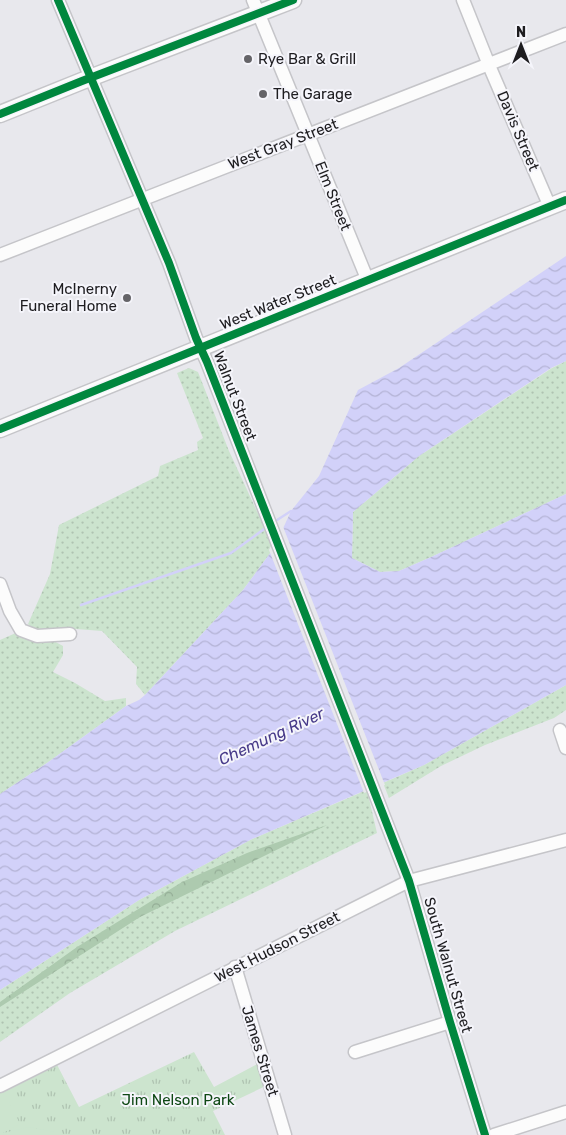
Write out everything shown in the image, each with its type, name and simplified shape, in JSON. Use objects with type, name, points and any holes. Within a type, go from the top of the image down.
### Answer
[{"type":"main road","points":[[0,114],[91,78],[256,7],[293,0]]},
{"type":"main road","name":"West Water Street","points":[[0,429],[566,200]]},
{"type":"street","name":"Walnut Street","points":[[58,0],[169,263],[200,347],[380,804]]},
{"type":"street","name":"Davis Street","points":[[463,0],[550,207]]},
{"type":"street","name":"Elm Street","points":[[256,7],[368,281]]},
{"type":"street","name":"West Gray Street","points":[[0,255],[566,34]]},
{"type":"street","points":[[0,584],[10,611],[21,630],[37,636],[70,634]]},
{"type":"street","points":[[560,730],[566,748]]},
{"type":"street","name":"South Walnut Street","points":[[380,804],[410,881],[450,1022],[485,1135]]},
{"type":"street","name":"West Hudson Street","points":[[0,1086],[410,881],[566,840]]},
{"type":"street","name":"James Street","points":[[235,968],[285,1135]]},
{"type":"street","points":[[355,1052],[450,1022]]},
{"type":"street","points":[[494,1135],[566,1112]]},
{"type":"green space","points":[[566,361],[566,494],[399,571],[380,572],[352,558],[353,512],[419,456],[552,368]]},
{"type":"green space","points":[[189,368],[198,372],[229,451],[274,548],[243,590],[145,695],[136,684],[137,667],[102,631],[76,629],[37,633],[28,624],[50,574],[59,525],[158,476],[160,466],[198,450],[197,442],[203,438],[177,373]]},
{"type":"green space","points":[[18,632],[52,640],[63,646],[63,655],[53,672],[105,701],[126,698],[126,706],[0,794],[0,640]]},
{"type":"green space","points":[[566,685],[566,710],[554,718],[485,745],[441,766],[389,798],[383,783],[424,765]]},
{"type":"green space","points":[[367,790],[377,833],[175,931],[70,993],[0,1042],[0,990],[139,900],[252,839]]},
{"type":"green space","points":[[327,825],[140,917],[0,1007],[0,1002],[77,947],[182,882],[247,853]]},
{"type":"green space","name":"Jim Nelson Park","points":[[194,1052],[214,1087],[263,1061],[270,1084],[213,1111],[225,1135],[0,1135],[0,1086],[54,1059],[79,1107]]},
{"type":"green space","points":[[5,1093],[20,1124],[3,1133],[29,1127],[55,1132],[58,1135],[0,1135],[0,1096]]},
{"type":"water","name":"Chemung River","points":[[566,256],[566,361],[551,368],[419,456],[353,512],[352,558],[380,572],[399,571],[566,494],[566,685],[424,765],[252,839],[139,900],[0,990],[0,794],[126,706],[145,695],[243,590],[274,548],[291,511],[319,476],[358,390],[399,368]]},
{"type":"pier","points":[[282,524],[385,785],[364,793],[269,550]]},
{"type":"waterway","points":[[274,522],[291,511]]},
{"type":"waterway","points":[[81,605],[231,553],[267,527]]},
{"type":"cycle path","points":[[58,0],[169,263],[196,338],[409,881],[485,1135]]},
{"type":"cycle path","points":[[0,114],[293,0]]},
{"type":"cycle path","points":[[0,429],[566,200]]},
{"type":"place","name":"Rye Bar & Grill","points":[[248,59]]},
{"type":"place","name":"The Garage","points":[[263,94]]},
{"type":"place","name":"McInerny Funeral Home","points":[[127,298]]}]
